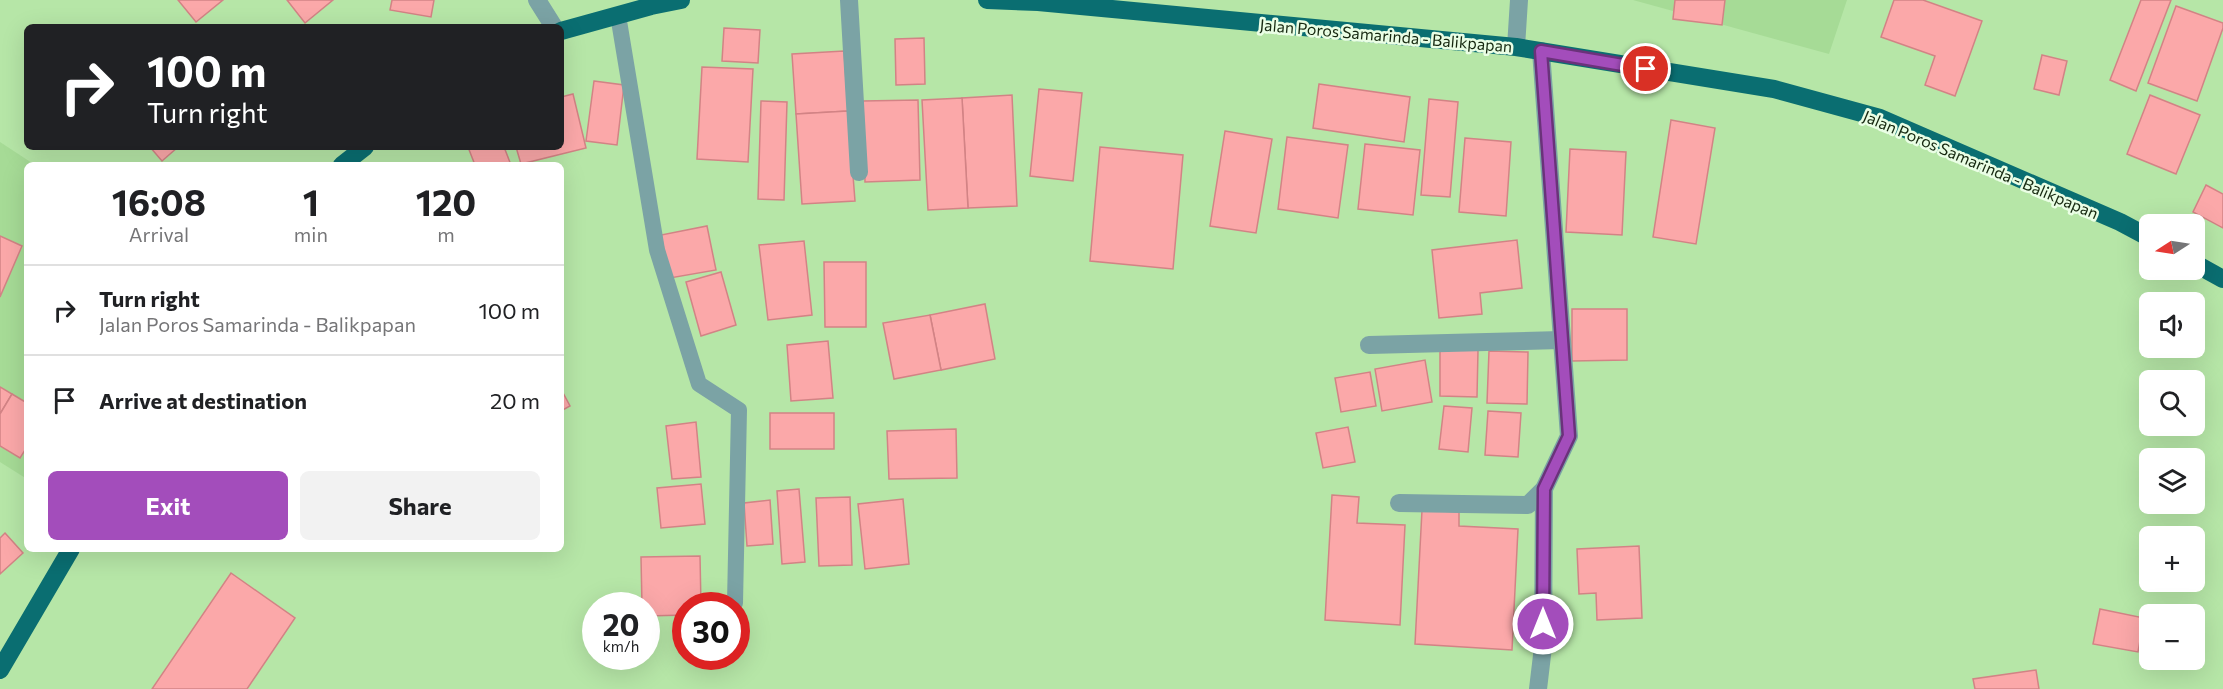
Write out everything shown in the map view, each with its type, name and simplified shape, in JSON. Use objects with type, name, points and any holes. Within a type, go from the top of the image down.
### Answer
[{"type":"highway","points":[[564,30],[681,0]]},
{"type":"highway","name":"Jalan Poros Samarinda - Balikpapan","points":[[987,0],[1038,1],[1516,47],[1774,89],[1880,118],[2121,222],[2139,232]]},
{"type":"highway","points":[[346,162],[360,150]]},
{"type":"highway","points":[[2205,269],[2223,279]]},
{"type":"highway","points":[[0,670],[69,552]]},
{"type":"street","points":[[537,0],[552,24]]},
{"type":"street","points":[[849,0],[859,172]]},
{"type":"street","points":[[1516,47],[1519,0]]},
{"type":"street","points":[[1399,503],[1528,505],[1544,489],[1569,436],[1541,51]]},
{"type":"street","points":[[1369,345],[1561,340]]},
{"type":"street","points":[[1538,689],[1543,647],[1544,489]]},
{"type":"lane","points":[[618,15],[657,250],[699,384],[739,410],[735,592]]},
{"type":"shaded area","points":[[1633,0],[1847,0],[1829,54]]},
{"type":"shaded area","points":[[0,142],[30,162],[24,162],[24,477],[0,462]]},
{"type":"building","points":[[178,0],[223,0],[196,22]]},
{"type":"building","points":[[287,0],[333,0],[305,23]]},
{"type":"building","points":[[392,0],[434,0],[431,17],[390,10]]},
{"type":"building","points":[[1675,0],[1725,0],[1722,25],[1673,19]]},
{"type":"building","points":[[1894,0],[1923,0],[1982,21],[1955,96],[1925,85],[1935,56],[1881,37]]},
{"type":"building","points":[[2141,0],[2171,0],[2136,91],[2110,80]]},
{"type":"building","points":[[2176,6],[2223,23],[2197,101],[2148,83]]},
{"type":"building","points":[[724,28],[760,30],[758,63],[722,61]]},
{"type":"building","points":[[924,38],[925,84],[896,85],[895,39]]},
{"type":"building","points":[[844,51],[848,111],[796,114],[792,54]]},
{"type":"building","points":[[2042,55],[2067,61],[2059,95],[2034,89]]},
{"type":"building","points":[[702,67],[753,69],[748,162],[697,159]]},
{"type":"building","points":[[594,81],[624,85],[617,145],[586,141]]},
{"type":"building","points":[[1319,84],[1410,97],[1404,142],[1313,128]]},
{"type":"building","points":[[1039,89],[1082,93],[1073,181],[1030,176]]},
{"type":"building","points":[[573,94],[586,148],[529,162],[520,162],[517,150],[564,150],[564,96]]},
{"type":"building","points":[[1012,95],[1017,206],[968,208],[962,98]]},
{"type":"building","points":[[2150,95],[2200,115],[2176,174],[2127,154]]},
{"type":"building","points":[[962,98],[968,208],[928,210],[922,100]]},
{"type":"building","points":[[1429,99],[1458,102],[1450,197],[1421,195]]},
{"type":"building","points":[[918,100],[920,180],[865,182],[863,101]]},
{"type":"building","points":[[761,101],[787,102],[784,200],[758,199]]},
{"type":"building","points":[[848,111],[855,201],[802,204],[796,114]]},
{"type":"building","points":[[1671,120],[1715,128],[1696,244],[1653,237]]},
{"type":"building","points":[[1225,131],[1272,139],[1256,233],[1210,226]]},
{"type":"building","points":[[1287,137],[1348,145],[1338,218],[1278,209]]},
{"type":"building","points":[[1465,138],[1511,142],[1506,216],[1459,212]]},
{"type":"building","points":[[1365,144],[1420,150],[1413,215],[1358,209]]},
{"type":"building","points":[[1100,147],[1183,155],[1173,269],[1090,261]]},
{"type":"building","points":[[1570,149],[1626,152],[1622,235],[1566,232]]},
{"type":"building","points":[[153,150],[175,150],[162,161]]},
{"type":"building","points":[[469,150],[505,150],[510,162],[474,162]]},
{"type":"building","points":[[2206,185],[2223,194],[2223,228],[2205,218],[2205,214],[2193,212]]},
{"type":"building","points":[[707,226],[716,270],[670,278],[661,235]]},
{"type":"building","points":[[0,236],[22,246],[0,297]]},
{"type":"building","points":[[1517,240],[1522,288],[1480,293],[1482,314],[1439,318],[1432,250]]},
{"type":"building","points":[[804,241],[812,315],[768,320],[759,245]]},
{"type":"building","points":[[824,262],[866,262],[866,327],[825,327]]},
{"type":"building","points":[[721,272],[736,325],[701,336],[686,282]]},
{"type":"building","points":[[985,304],[995,359],[941,370],[930,315]]},
{"type":"building","points":[[1572,309],[1627,309],[1627,360],[1572,361]]},
{"type":"building","points":[[930,315],[941,370],[894,379],[883,323]]},
{"type":"building","points":[[828,341],[833,398],[791,401],[787,345]]},
{"type":"building","points":[[1440,350],[1478,350],[1477,397],[1440,396]]},
{"type":"building","points":[[1489,351],[1528,352],[1527,404],[1487,403]]},
{"type":"building","points":[[1425,360],[1432,402],[1382,411],[1375,369]]},
{"type":"building","points":[[1370,372],[1376,406],[1341,412],[1335,378]]},
{"type":"building","points":[[0,387],[12,394],[0,414]]},
{"type":"building","points":[[12,394],[24,401],[24,452],[20,458],[0,446],[0,414]]},
{"type":"building","points":[[564,395],[570,406],[564,409]]},
{"type":"building","points":[[1444,406],[1472,408],[1468,452],[1439,449]]},
{"type":"building","points":[[1488,411],[1521,413],[1518,457],[1485,455]]},
{"type":"building","points":[[770,413],[834,413],[834,449],[770,449]]},
{"type":"building","points":[[696,422],[701,477],[672,479],[666,426]]},
{"type":"building","points":[[1348,427],[1355,462],[1323,468],[1316,433]]},
{"type":"building","points":[[956,429],[957,478],[889,479],[887,431]]},
{"type":"building","points":[[701,484],[705,524],[661,528],[657,488]]},
{"type":"building","points":[[799,489],[805,562],[782,564],[777,491]]},
{"type":"building","points":[[1332,495],[1359,497],[1357,523],[1405,525],[1400,625],[1325,620]]},
{"type":"building","points":[[850,497],[852,565],[819,566],[816,498]]},
{"type":"building","points":[[903,499],[909,564],[865,569],[858,504]]},
{"type":"building","points":[[770,500],[773,544],[747,546],[744,503]]},
{"type":"building","points":[[1422,510],[1459,512],[1459,526],[1518,529],[1512,650],[1415,644]]},
{"type":"building","points":[[5,533],[23,553],[0,574],[0,538]]},
{"type":"building","points":[[1639,546],[1642,618],[1597,620],[1596,593],[1579,594],[1577,549]]},
{"type":"building","points":[[700,556],[701,592],[672,592],[672,615],[660,616],[660,592],[642,592],[641,557]]},
{"type":"building","points":[[231,573],[295,618],[247,689],[152,689]]},
{"type":"building","points":[[2100,609],[2139,617],[2138,652],[2093,644]]},
{"type":"building","points":[[2036,670],[2039,689],[1975,689],[1973,679]]},
{"type":"route","points":[[1543,624],[1544,489],[1569,436],[1541,51],[1646,69]]}]
